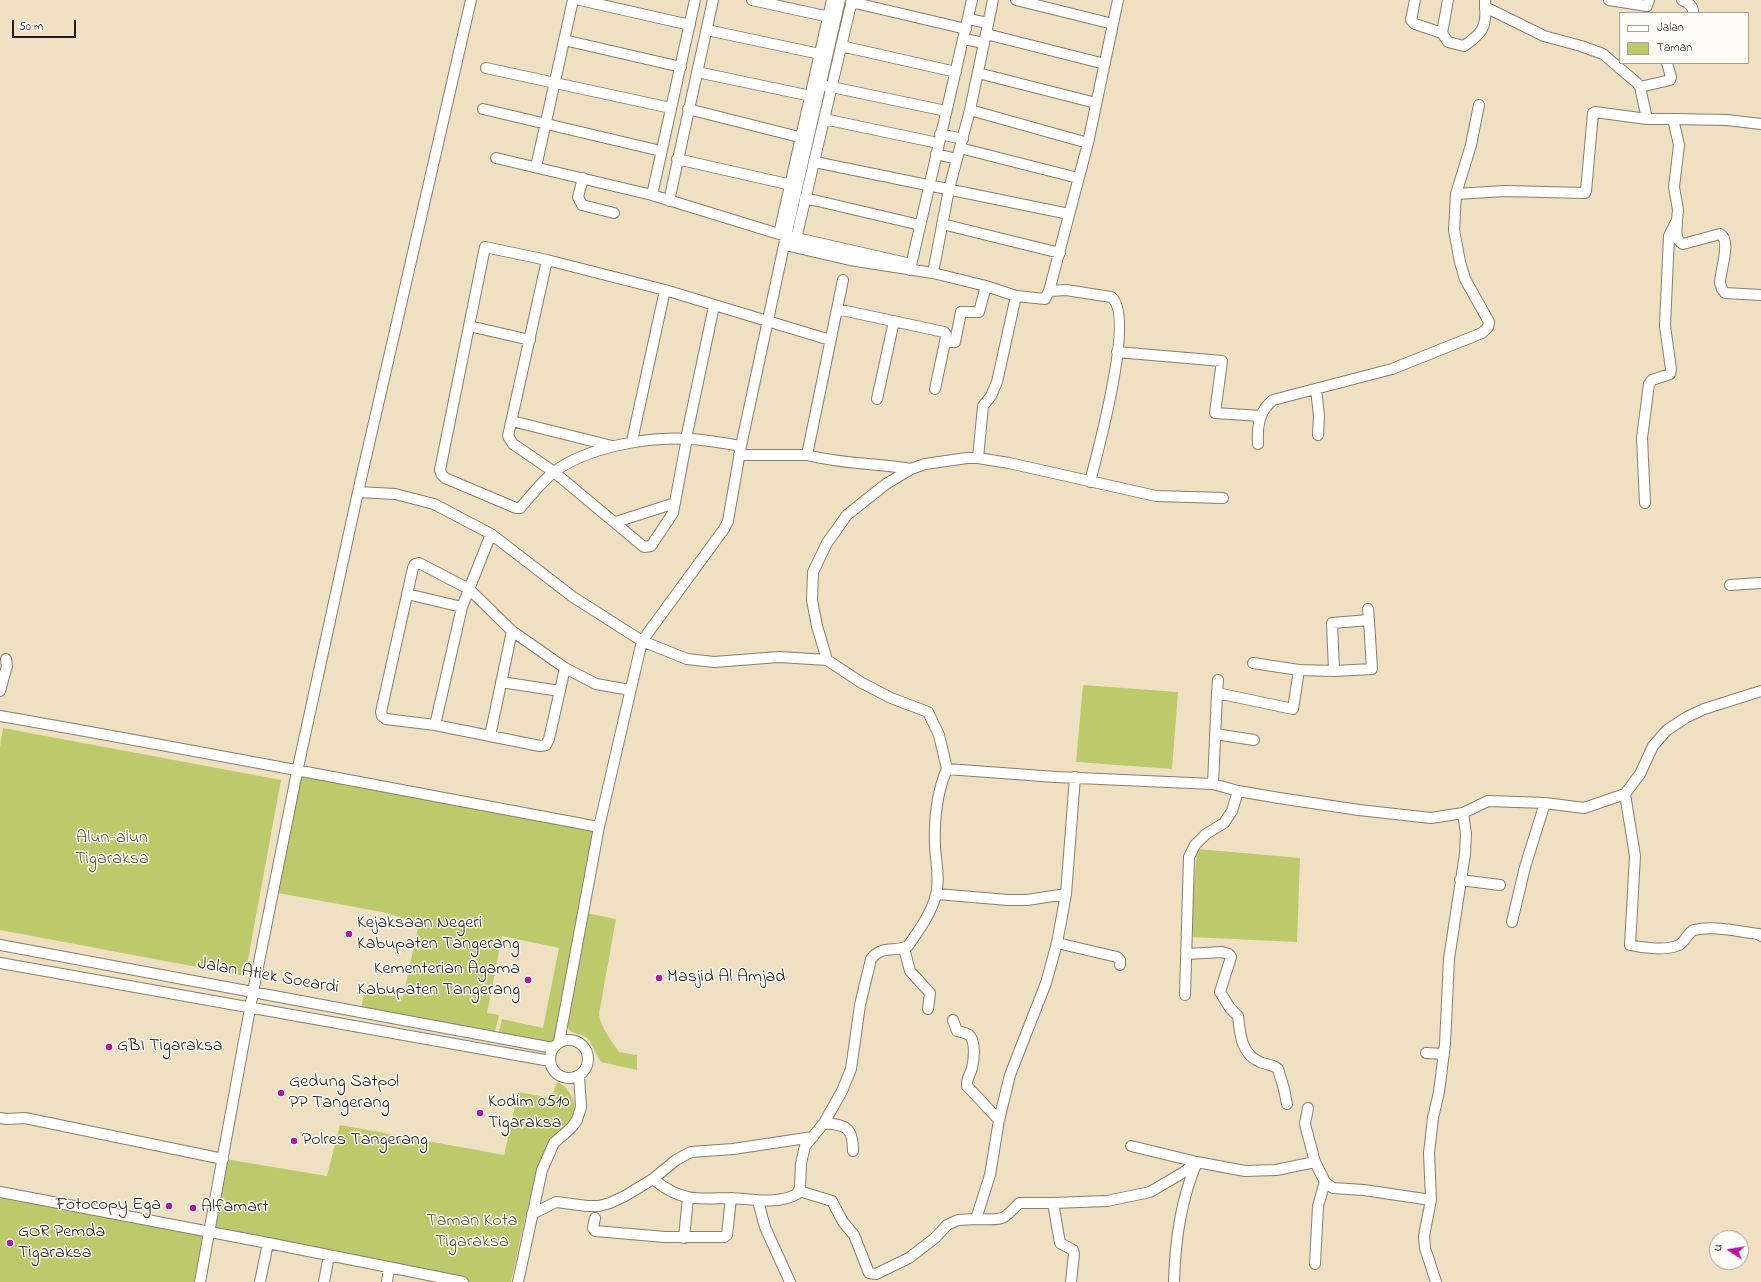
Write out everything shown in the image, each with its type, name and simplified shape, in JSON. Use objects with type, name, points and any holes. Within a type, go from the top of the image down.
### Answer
[{"type":"street","points":[[200,1282],[253,992],[297,772],[358,492],[471,0]]},
{"type":"street","points":[[536,167],[573,0]]},
{"type":"street","points":[[580,0],[690,25]]},
{"type":"street","points":[[652,195],[695,0]]},
{"type":"street","points":[[669,200],[713,0]]},
{"type":"street","points":[[752,0],[846,21]]},
{"type":"street","points":[[788,240],[807,194],[814,162],[809,139],[811,96],[817,84],[832,18],[832,0]]},
{"type":"street","points":[[556,1045],[567,1039],[575,1040],[581,1043],[586,1049],[589,1057],[585,1071],[579,1076],[569,1079],[560,1076],[553,1070],[550,1061],[556,1045],[599,827],[630,690],[642,641],[724,529],[728,521],[740,451],[768,322],[788,240],[794,185],[809,139],[820,54],[832,18],[840,0]]},
{"type":"street","points":[[910,267],[972,0]]},
{"type":"street","points":[[933,273],[949,189],[970,110],[993,0]]},
{"type":"street","points":[[1016,0],[1113,24]]},
{"type":"street","points":[[496,158],[652,195],[850,260],[910,267],[986,286],[1016,296],[1044,300],[1049,291],[1060,253],[1088,143],[1118,0]]},
{"type":"street","points":[[1415,0],[1411,20],[1414,24],[1442,34],[1448,42],[1464,46],[1481,32],[1486,23],[1485,3]]},
{"type":"street","points":[[1442,34],[1448,0]]},
{"type":"street","points":[[1609,0],[1647,6],[1649,0]]},
{"type":"street","points":[[1682,0],[1686,1],[1691,6],[1693,12]]},
{"type":"street","points":[[809,139],[824,119],[846,21],[852,1],[966,29],[985,38],[1105,64]]},
{"type":"street","points":[[1485,3],[1544,36],[1581,46],[1602,54],[1629,75],[1640,87],[1647,119]]},
{"type":"street","points":[[966,29],[988,23]]},
{"type":"street","points":[[706,30],[820,54]]},
{"type":"street","points":[[564,40],[681,67]]},
{"type":"street","points":[[841,46],[956,72]]},
{"type":"street","points":[[1640,87],[1670,80],[1671,77],[1668,64]]},
{"type":"street","points":[[486,68],[554,83],[670,113],[686,121]]},
{"type":"street","points":[[697,72],[811,96]]},
{"type":"street","points":[[978,73],[1096,103]]},
{"type":"street","points":[[817,84],[946,111]]},
{"type":"street","points":[[673,98],[689,106],[809,139]]},
{"type":"street","points":[[1258,444],[1260,416],[1268,404],[1273,400],[1283,396],[1392,369],[1482,333],[1488,327],[1488,322],[1465,279],[1454,230],[1456,194],[1471,145],[1479,105]]},
{"type":"street","points":[[483,109],[661,151]]},
{"type":"street","points":[[970,110],[1088,143]]},
{"type":"street","points":[[1456,194],[1505,191],[1582,194],[1586,191],[1593,114],[1595,112],[1647,119],[1727,120],[1761,124]]},
{"type":"street","points":[[824,119],[962,143],[1078,178]]},
{"type":"street","points":[[1673,120],[1679,145],[1674,187],[1678,210],[1677,220],[1679,242],[1683,244],[1720,234],[1725,238],[1726,244],[1720,283],[1722,289],[1725,293],[1761,295]]},
{"type":"street","points":[[936,154],[957,159]]},
{"type":"street","points":[[677,159],[794,185],[807,194],[920,225]]},
{"type":"street","points":[[814,162],[1069,214]]},
{"type":"street","points":[[583,178],[578,197],[580,203],[584,206],[614,213]]},
{"type":"street","points":[[1645,503],[1642,438],[1650,381],[1667,376],[1670,371],[1665,326],[1669,236],[1677,220]]},
{"type":"street","points":[[942,224],[1060,253]]},
{"type":"street","points":[[830,340],[665,290],[547,260],[485,247],[440,470],[442,475],[472,491],[516,508],[520,508],[554,472],[586,454],[632,441],[686,438],[740,451],[808,455],[828,461],[878,464],[911,469]]},
{"type":"street","points":[[547,260],[508,436],[513,444],[554,472],[616,522],[644,547],[651,546],[672,513],[714,306]]},
{"type":"street","points":[[808,455],[843,280]]},
{"type":"street","points":[[945,342],[955,342],[961,312],[979,312],[986,286]]},
{"type":"street","points":[[632,441],[665,290]]},
{"type":"street","points":[[1049,291],[1066,290],[1110,297],[1114,300],[1119,320],[1114,382],[1090,482]]},
{"type":"street","points":[[978,458],[983,406],[991,396],[997,382],[1016,296]]},
{"type":"street","points":[[837,309],[942,331],[946,334],[935,389]]},
{"type":"street","points":[[877,399],[894,321]]},
{"type":"street","points":[[469,326],[530,340]]},
{"type":"street","points":[[1117,352],[1222,361],[1215,413],[1260,416]]},
{"type":"street","points":[[1316,389],[1319,416],[1318,436]]},
{"type":"street","points":[[512,421],[612,446]]},
{"type":"street","points":[[827,660],[817,626],[812,600],[813,572],[827,543],[847,515],[886,484],[911,469],[925,464],[967,458],[978,458],[1009,463],[1156,496],[1223,498]]},
{"type":"street","points":[[358,492],[395,494],[434,504],[491,534],[573,596],[642,641],[687,659],[714,662],[779,657],[827,660],[862,683],[891,698],[928,712],[939,735],[947,768],[940,784],[936,808],[935,848],[938,870],[937,894],[932,909],[908,946],[904,948],[886,949],[876,954],[871,959],[860,1005],[851,1069],[842,1091],[824,1123],[804,1148],[799,1191],[797,1194],[788,1198],[758,1201],[731,1198],[688,1197],[663,1187],[653,1179]]},
{"type":"street","points":[[616,522],[674,503]]},
{"type":"street","points":[[435,725],[462,607],[491,534]]},
{"type":"street","points":[[565,668],[549,739],[546,745],[540,746],[435,725],[386,719],[382,716],[381,712],[407,594],[415,564],[419,563],[469,589],[512,631],[565,668],[596,684],[630,690]]},
{"type":"street","points":[[1730,585],[1761,583]]},
{"type":"street","points":[[407,594],[462,607]]},
{"type":"street","points":[[1253,663],[1299,670],[1334,671],[1372,669],[1370,620],[1368,609]]},
{"type":"street","points":[[1334,671],[1332,623],[1370,620]]},
{"type":"street","points":[[490,736],[512,631]]},
{"type":"street","points":[[0,692],[7,666],[6,659]]},
{"type":"street","points":[[1217,693],[1293,709],[1299,670]]},
{"type":"street","points":[[1213,784],[1218,680]]},
{"type":"street","points":[[501,682],[560,691]]},
{"type":"street","points":[[947,768],[1056,777],[1213,784],[1238,791],[1359,810],[1431,818],[1463,813],[1488,801],[1584,808],[1625,794],[1640,774],[1653,746],[1667,730],[1687,717],[1704,709],[1761,692]]},
{"type":"street","points":[[0,716],[144,741],[297,772],[599,827]]},
{"type":"street","points":[[1215,734],[1254,740]]},
{"type":"street","points":[[976,1219],[990,1175],[999,1120],[1010,1075],[1046,983],[1057,943],[1066,894],[1075,777]]},
{"type":"street","points":[[1185,995],[1189,857],[1195,845],[1206,834],[1224,823],[1232,811],[1238,791]]},
{"type":"street","points":[[1625,794],[1635,856],[1630,945],[1643,948],[1664,948],[1680,945],[1692,931],[1706,928],[1759,934],[1761,936]]},
{"type":"street","points":[[1512,922],[1525,867],[1545,804]]},
{"type":"street","points":[[1436,1282],[1425,1248],[1424,1236],[1431,1200],[1430,1152],[1433,1118],[1439,1092],[1444,1054],[1449,959],[1465,854],[1466,834],[1463,813]]},
{"type":"street","points":[[1460,880],[1500,885]]},
{"type":"street","points":[[937,894],[1008,900],[1027,900],[1066,894]]},
{"type":"street","points":[[1057,943],[1117,957],[1120,960],[1120,965]]},
{"type":"street","name":"Jalan Atiek Soeardi","points":[[0,945],[253,992],[556,1045]]},
{"type":"street","points":[[904,948],[910,971],[930,993],[928,1009]]},
{"type":"street","points":[[1187,954],[1222,952],[1229,954],[1231,957],[1220,992],[1230,1008],[1238,1016],[1240,1035],[1244,1047],[1258,1062],[1278,1069],[1287,1104]]},
{"type":"street","name":"Jalan Atiek Soeardi","points":[[0,963],[550,1061]]},
{"type":"street","points":[[953,1020],[957,1031],[967,1034],[971,1038],[973,1044],[973,1061],[967,1086],[999,1120]]},
{"type":"street","points":[[1426,1053],[1444,1054]]},
{"type":"street","points":[[518,1282],[537,1186],[548,1154],[554,1143],[572,1127],[577,1120],[581,1107],[579,1076]]},
{"type":"street","points":[[1308,1108],[1305,1124],[1315,1162],[1325,1182],[1333,1188],[1364,1190],[1431,1200]]},
{"type":"street","points":[[0,1118],[25,1118],[223,1159]]},
{"type":"street","points":[[824,1123],[840,1125],[850,1131],[853,1139],[853,1151]]},
{"type":"street","points":[[532,1214],[556,1202],[587,1206],[599,1206],[610,1203],[653,1179],[676,1160],[690,1152],[733,1149],[813,1137]]},
{"type":"street","points":[[1131,1146],[1197,1162],[1251,1171],[1276,1170],[1315,1162]]},
{"type":"street","points":[[799,1191],[819,1198],[829,1199],[832,1202],[843,1222],[854,1235],[869,1273],[876,1274],[910,1258],[953,1222],[976,1219],[1002,1219],[1019,1203],[1107,1201],[1150,1192],[1184,1172],[1197,1162]]},
{"type":"street","points":[[1174,1282],[1175,1259],[1180,1220],[1188,1181],[1197,1162]]},
{"type":"street","points":[[1315,1264],[1318,1206],[1325,1182]]},
{"type":"street","points":[[0,1192],[463,1282]]},
{"type":"street","points":[[684,1238],[688,1197]]},
{"type":"street","points":[[595,1218],[592,1228],[594,1231],[684,1238],[726,1236],[731,1198]]},
{"type":"street","points":[[758,1201],[765,1227],[790,1282]]},
{"type":"street","points":[[1053,1203],[1060,1243],[1073,1250],[1074,1254],[1071,1282]]},
{"type":"street","points":[[260,1282],[268,1243]]},
{"type":"street","points":[[324,1282],[329,1255]]},
{"type":"street","points":[[387,1282],[390,1268]]},
{"type":"green space","points":[[1083,685],[1178,692],[1172,769],[1076,762]]},
{"type":"green space","name":"Alun-alun Tigaraksa","points":[[3,728],[281,780],[245,976],[0,930],[0,747]]},
{"type":"green space","points":[[301,775],[597,827],[558,1041],[552,1046],[498,1037],[502,1019],[543,1028],[559,948],[502,936],[487,1013],[499,1015],[494,1036],[361,1010],[364,993],[403,997],[419,923],[382,912],[278,893]]},
{"type":"green space","points":[[1197,849],[1300,858],[1297,942],[1190,937]]},
{"type":"green space","points":[[586,913],[616,919],[599,1014],[604,1029],[619,1052],[637,1055],[637,1070],[601,1062],[588,1039],[571,1032],[566,1025]]},
{"type":"green space","name":"Taman Kota Tigaraksa","points":[[557,1082],[565,1087],[571,1095],[575,1109],[574,1114],[567,1126],[550,1141],[546,1149],[528,1207],[511,1282],[470,1282],[211,1232],[225,1159],[327,1176],[340,1125],[504,1155],[518,1092],[551,1098]]},
{"type":"green space","points":[[0,1197],[203,1235],[194,1282],[0,1282]]},
{"type":"place","name":"Kejaksaan Negeri Kabupaten Tangerang","points":[[349,934]]},
{"type":"place","name":"Masjid Al Amjad","points":[[659,978]]},
{"type":"place","name":"Kementerian Agama Kabupaten Tangerang","points":[[528,980]]},
{"type":"place","name":"GBI Tigaraksa","points":[[109,1047]]},
{"type":"place","name":"Gedung Satpol PP Tangerang","points":[[281,1093]]},
{"type":"place","name":"Kodim 0510 Tigaraksa","points":[[480,1113]]},
{"type":"place","name":"Polres Tangerang","points":[[294,1141]]},
{"type":"place","name":"Fotocopy Ega","points":[[169,1206]]},
{"type":"place","name":"Alfamart","points":[[193,1208]]},
{"type":"place","name":"GOR Pemda Tigaraksa","points":[[10,1243]]}]
